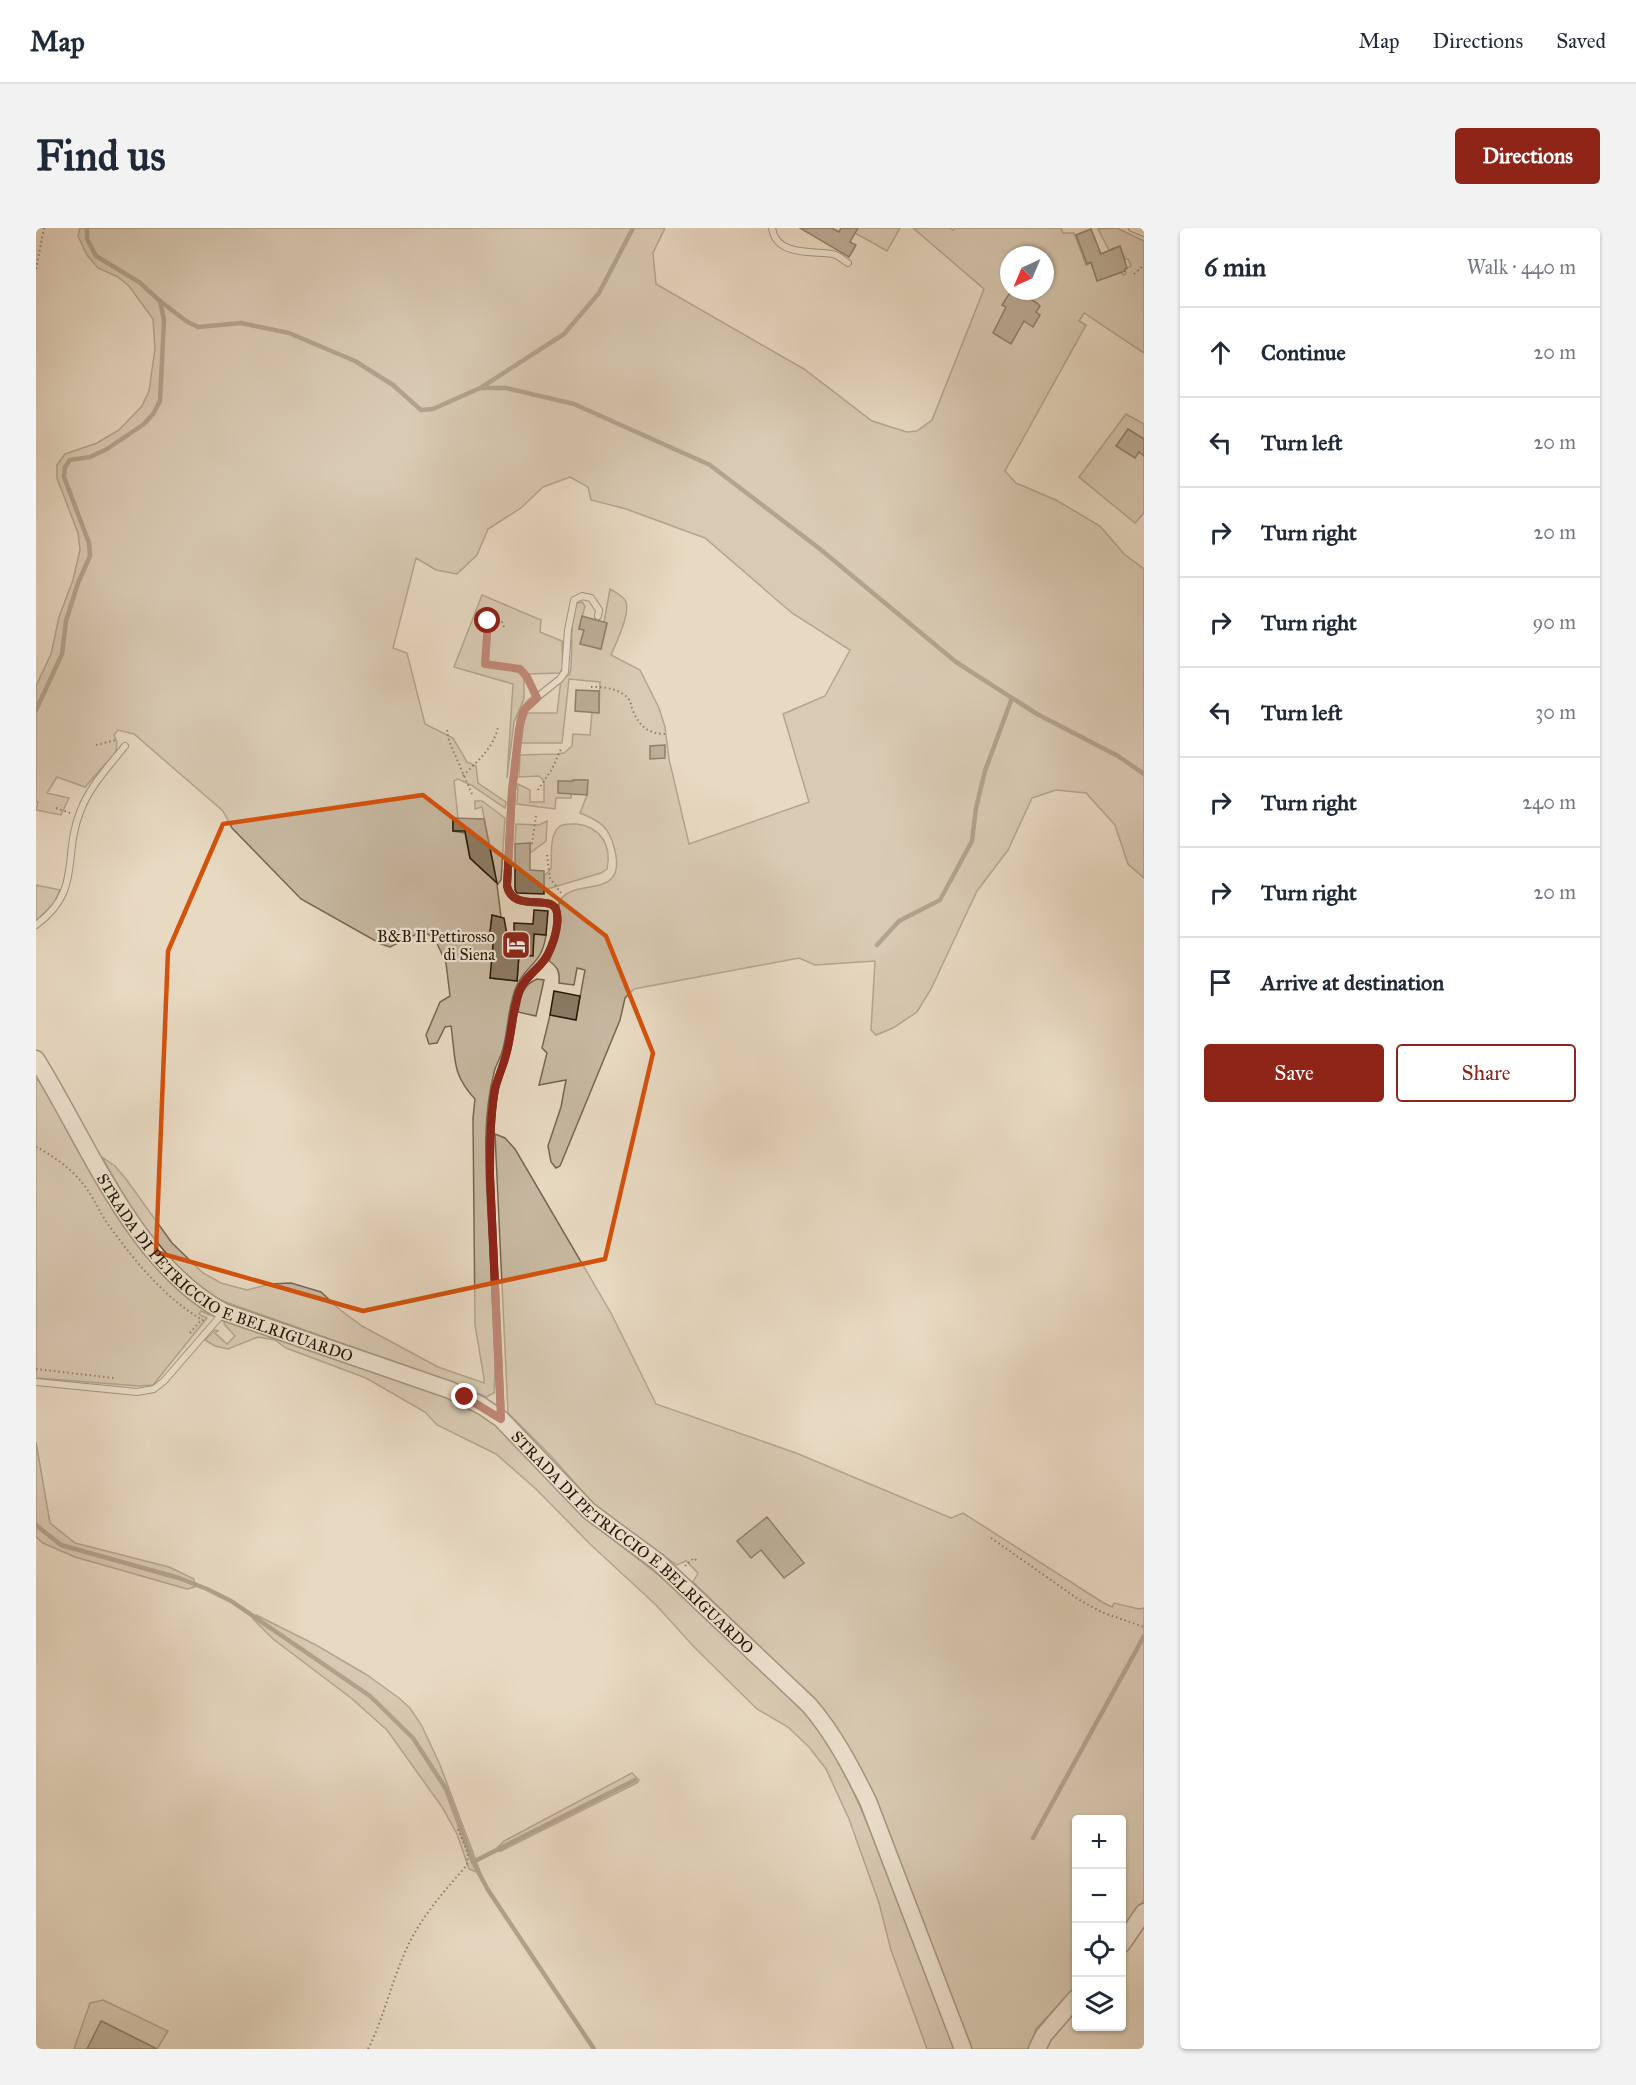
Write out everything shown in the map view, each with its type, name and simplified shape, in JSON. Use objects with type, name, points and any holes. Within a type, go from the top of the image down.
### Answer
[{"type":"street","name":"STRADA DI PETRICCIO E BELRIGUARDO","points":[[36,1059],[128,1217],[175,1277],[203,1300],[224,1312],[450,1390],[482,1406],[501,1419],[589,1511],[679,1580],[809,1705],[826,1726],[868,1801],[963,2049]]},
{"type":"street","points":[[1126,1938],[1144,1912]]},
{"type":"street","points":[[1037,2049],[1044,2035],[1072,2004]]},
{"type":"lane","points":[[772,228],[773,237],[785,247],[805,253],[834,254],[848,262]]},
{"type":"lane","points":[[1132,228],[1144,233]]},
{"type":"lane","points":[[501,1419],[490,1176],[490,1138],[495,1091],[506,1055],[519,992],[525,980],[549,952],[554,937],[557,912],[550,903],[513,898],[507,886],[512,791],[519,729],[524,710],[560,680],[565,672],[568,630],[574,600],[582,596],[591,598],[599,610],[598,616]]},
{"type":"lane","points":[[36,925],[58,905],[67,885],[72,843],[78,818],[94,786],[125,746]]},
{"type":"lane","points":[[36,1382],[137,1392],[154,1389],[164,1381],[224,1312]]},
{"type":"path","points":[[36,269],[44,228]]},
{"type":"path","points":[[1134,274],[1144,266]]},
{"type":"path","points":[[504,627],[501,620],[496,618],[488,621],[485,664],[520,669],[527,677],[537,698]]},
{"type":"path","points":[[591,687],[608,687],[622,693],[632,700],[633,712],[644,728],[653,734],[666,734]]},
{"type":"path","points":[[463,776],[486,754],[498,727]]},
{"type":"path","points":[[447,730],[449,741],[472,794]]},
{"type":"path","points":[[96,745],[119,740],[125,746]]},
{"type":"path","points":[[538,790],[552,769],[561,749]]},
{"type":"path","points":[[56,808],[78,818]]},
{"type":"path","points":[[532,844],[536,816]]},
{"type":"path","points":[[548,855],[550,878],[561,893]]},
{"type":"path","points":[[188,1336],[202,1319]]},
{"type":"path","points":[[36,1369],[123,1379]]},
{"type":"path","points":[[991,1538],[1078,1599],[1101,1612],[1144,1627]]},
{"type":"path","points":[[687,1573],[683,1568],[694,1558],[698,1562]]},
{"type":"path","points":[[368,2049],[377,2031],[403,1957],[421,1920],[467,1865],[468,1854],[459,1829]]},
{"type":"highlighted area","points":[[423,795],[606,936],[653,1053],[605,1259],[363,1311],[156,1252],[168,951],[223,824]]},
{"type":"shaded area","points":[[80,228],[665,228],[653,253],[656,284],[804,369],[872,421],[907,432],[917,431],[932,420],[984,289],[913,228],[950,228],[953,230],[955,228],[1061,228],[1063,233],[1074,233],[1086,265],[1091,263],[1097,280],[1122,272],[1123,275],[1126,274],[1125,269],[1131,266],[1128,259],[1125,259],[1120,246],[1109,250],[1098,229],[1117,228],[1144,241],[1144,353],[1084,313],[1079,321],[1086,325],[1005,471],[1016,483],[1056,500],[1100,526],[1124,554],[1144,569],[1144,878],[1128,864],[1115,825],[1086,793],[1056,790],[1032,798],[1008,850],[977,891],[931,989],[917,1012],[893,1028],[876,1035],[871,1030],[875,961],[815,965],[799,958],[634,989],[625,998],[620,1020],[560,1166],[556,1168],[551,1162],[548,1146],[561,1107],[566,1080],[539,1085],[547,1053],[542,1048],[550,1015],[576,1019],[585,970],[577,968],[574,985],[559,983],[558,970],[549,961],[561,921],[559,904],[568,893],[608,881],[614,875],[617,864],[609,834],[598,822],[580,813],[587,795],[587,780],[573,780],[571,798],[556,798],[555,809],[517,804],[518,784],[530,790],[530,802],[544,802],[544,781],[539,776],[519,777],[520,755],[564,753],[572,746],[573,734],[590,735],[592,712],[599,712],[600,682],[569,679],[562,743],[521,743],[523,719],[528,713],[557,713],[561,680],[570,674],[572,630],[577,603],[582,602],[585,606],[579,629],[584,630],[581,644],[601,649],[607,623],[604,622],[610,589],[626,602],[626,614],[611,655],[640,670],[659,708],[689,844],[809,802],[783,714],[825,696],[850,650],[792,613],[705,538],[626,509],[591,500],[588,487],[570,477],[543,487],[521,508],[488,529],[477,555],[457,574],[436,570],[416,558],[393,648],[407,653],[425,724],[453,738],[467,762],[476,766],[478,783],[506,802],[505,808],[471,785],[458,779],[454,781],[458,818],[453,818],[453,831],[465,833],[470,858],[488,875],[495,873],[482,807],[475,809],[475,801],[482,801],[505,818],[501,880],[497,885],[501,917],[492,916],[490,932],[508,934],[507,947],[490,978],[517,981],[519,955],[532,955],[534,934],[546,935],[538,958],[521,978],[514,993],[504,1044],[490,1090],[486,1126],[486,1161],[495,1365],[494,1393],[486,1397],[454,1383],[206,1295],[179,1272],[134,1213],[102,1157],[115,1166],[172,1243],[203,1273],[221,1283],[247,1290],[270,1284],[291,1283],[321,1292],[362,1326],[438,1367],[484,1383],[475,1325],[473,1118],[475,1099],[458,1073],[451,1026],[445,1027],[437,1043],[429,1044],[426,1035],[440,1002],[450,996],[446,963],[435,939],[423,931],[390,947],[301,899],[232,828],[223,811],[134,734],[118,730],[114,735],[117,742],[116,752],[85,787],[57,777],[47,793],[69,798],[61,815],[36,810],[38,802],[36,802],[36,686],[51,654],[59,617],[73,580],[80,550],[78,533],[57,478],[57,465],[65,454],[97,443],[119,430],[142,406],[149,391],[155,349],[153,319],[129,286],[118,277],[98,268],[87,255],[78,236]]},
{"type":"shaded area","points":[[858,228],[900,228],[887,251],[855,233]]},
{"type":"shaded area","points":[[1126,414],[1144,424],[1144,513],[1135,523],[1079,477]]},
{"type":"shaded area","points":[[482,595],[541,620],[540,632],[562,641],[563,667],[560,673],[528,674],[524,678],[524,699],[514,722],[507,778],[513,684],[454,667]]},
{"type":"shaded area","points":[[547,821],[546,841],[530,853],[530,843],[515,844],[516,824],[539,825]]},
{"type":"shaded area","points":[[577,824],[593,829],[603,839],[608,853],[607,869],[601,873],[544,890],[544,876],[551,869],[552,841],[556,831],[563,825]]},
{"type":"shaded area","points":[[36,885],[60,890],[54,903],[36,921]]},
{"type":"shaded area","points":[[537,979],[544,980],[536,1016],[518,1012],[525,989]]},
{"type":"shaded area","points":[[36,1079],[42,1083],[177,1285],[209,1315],[201,1311],[199,1314],[207,1318],[153,1385],[139,1386],[36,1378]]},
{"type":"shaded area","points":[[495,1134],[505,1138],[515,1149],[611,1313],[656,1404],[796,1453],[951,1518],[963,1513],[1102,1602],[1112,1607],[1114,1603],[1139,1609],[1144,1608],[1144,1900],[1126,1926],[1126,1815],[1072,1815],[1072,1990],[1036,2029],[1029,2049],[970,2049],[921,1921],[811,1696],[693,1582],[698,1573],[686,1561],[677,1565],[606,1515],[508,1413]]},
{"type":"shaded area","points":[[225,1320],[449,1398],[477,1411],[502,1430],[597,1527],[675,1588],[804,1711],[832,1752],[855,1795],[955,2049],[927,2049],[891,1950],[879,1903],[849,1819],[826,1769],[809,1747],[788,1727],[757,1709],[695,1648],[656,1605],[590,1544],[536,1489],[496,1454],[437,1425],[425,1412],[366,1378],[286,1348],[275,1340],[258,1337],[228,1349],[215,1346],[205,1340],[215,1330],[218,1331],[215,1333],[227,1344],[235,1336],[224,1324]]},
{"type":"shaded area","points":[[36,1442],[50,1523],[75,1543],[169,1567],[194,1579],[195,1587],[187,1589],[75,1557],[43,1543],[36,1537]]},
{"type":"shaded area","points":[[256,1615],[316,1645],[367,1675],[410,1708],[422,1726],[440,1765],[481,1874],[469,1869],[457,1834],[442,1807],[387,1730],[351,1698],[273,1639],[253,1619]]},
{"type":"shaded area","points":[[632,1773],[639,1780],[637,1783],[498,1851],[497,1848],[504,1841]]},
{"type":"shaded area","points":[[103,2000],[168,2031],[157,2049],[102,2021],[87,2049],[74,2049],[90,2003]]},
{"type":"building","points":[[800,228],[832,228],[839,232],[841,228],[858,228],[850,242],[856,245],[849,257]]},
{"type":"building","points":[[1091,229],[1101,254],[1120,246],[1127,268],[1125,271],[1097,281],[1091,262],[1087,264],[1076,235]]},
{"type":"building","points":[[1005,300],[1032,300],[1040,306],[1036,312],[1040,315],[1033,327],[1024,321],[1011,344],[993,333],[1006,307],[1002,305]]},
{"type":"building","points":[[1128,429],[1144,439],[1144,456],[1139,452],[1135,458],[1116,446]]},
{"type":"building","points":[[582,616],[607,623],[601,649],[580,644],[584,630],[579,629]]},
{"type":"building","points":[[576,690],[599,691],[599,713],[575,711]]},
{"type":"building","points":[[665,745],[665,758],[650,759],[650,746]]},
{"type":"building","points":[[588,780],[587,795],[558,793],[558,781]]},
{"type":"building","points":[[453,818],[484,819],[497,883],[470,858],[465,831],[453,831]]},
{"type":"building","points":[[530,843],[530,870],[544,871],[544,894],[517,893],[515,890],[515,844]]},
{"type":"building","points":[[534,910],[548,911],[546,935],[534,934],[533,956],[519,955],[517,981],[490,978],[494,933],[490,932],[492,915],[504,918],[508,940],[514,939],[514,923],[533,924]]},
{"type":"building","points":[[554,991],[580,996],[576,1020],[550,1015]]},
{"type":"building","points":[[767,1517],[804,1563],[784,1578],[761,1550],[751,1558],[737,1541]]},
{"type":"building","points":[[101,2021],[157,2049],[87,2049]]},
{"type":"waterway","points":[[36,710],[62,654],[66,621],[78,583],[90,556],[89,543],[64,477],[65,467],[70,460],[90,457],[107,449],[144,424],[160,401],[164,320],[160,301],[139,282],[96,256],[87,239],[87,228]]},
{"type":"waterway","points":[[482,387],[564,334],[599,293],[633,228]]},
{"type":"waterway","points":[[160,301],[186,321],[198,327],[241,323],[289,333],[355,361],[393,385],[421,410],[433,409],[480,388],[506,388],[574,404],[710,465],[820,549],[956,662],[1037,714],[1118,756],[1144,774]]},
{"type":"waterway","points":[[877,945],[899,921],[940,900],[972,841],[976,808],[985,771],[1012,698]]},
{"type":"waterway","points":[[36,1525],[61,1545],[179,1578],[231,1601],[370,1696],[413,1738],[446,1789],[473,1862],[488,1890],[594,2049]]},
{"type":"waterway","points":[[1033,1838],[1144,1636]]},
{"type":"waterway","points":[[473,1862],[635,1780]]},
{"type":"place","name":"B&B Il Pettirosso di Siena","points":[[516,945]]},
{"type":"route","points":[[465,1397],[501,1419],[490,1176],[490,1138],[495,1091],[506,1055],[519,992],[525,980],[546,958],[554,937],[557,912],[550,903],[513,898],[507,886],[512,791],[519,729],[524,710],[537,698],[527,677],[520,669],[493,667],[485,664],[488,621]]}]
